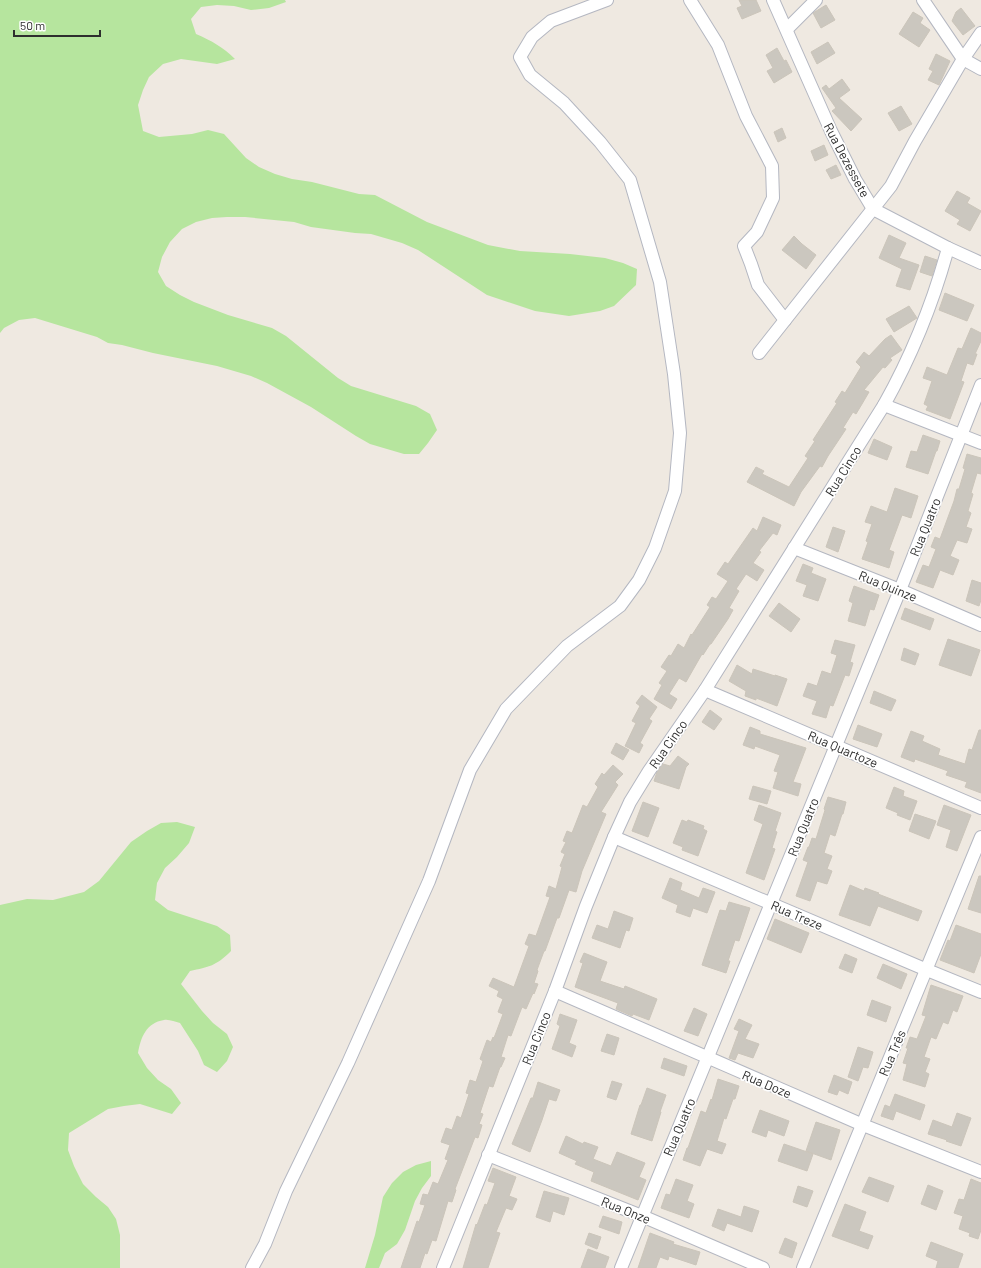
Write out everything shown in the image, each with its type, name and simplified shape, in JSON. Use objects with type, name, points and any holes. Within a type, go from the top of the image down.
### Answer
[{"type":"street","points":[[252,1268],[266,1244],[286,1191],[348,1064],[429,882],[470,770],[506,709],[567,646],[620,606],[639,580],[655,548],[675,491],[680,433],[674,374],[660,282],[630,180],[600,142],[564,104],[530,75],[520,57],[532,37],[551,21],[607,0]]},
{"type":"street","points":[[690,0],[718,45],[746,116],[772,166],[774,198],[757,232],[744,246],[758,285],[785,320]]},
{"type":"street","name":"Rua Dezessete","points":[[773,0],[787,29],[830,131],[855,179],[873,209],[948,248],[981,263]]},
{"type":"street","points":[[787,29],[816,0]]},
{"type":"street","points":[[923,0],[963,59],[981,69]]},
{"type":"street","points":[[760,353],[891,186],[915,141],[963,59],[981,33]]},
{"type":"street","name":"Rua Cinco","points":[[443,1268],[554,991],[586,906],[630,802],[640,784],[705,690],[884,405],[898,380],[915,343],[940,276],[948,248]]},
{"type":"street","name":"Rua Quatro","points":[[621,1268],[900,590],[981,385]]},
{"type":"street","points":[[884,405],[981,443]]},
{"type":"street","name":"Rua Quinze","points":[[794,548],[900,590],[981,625]]},
{"type":"street","name":"Rua Quartoze","points":[[705,690],[981,808]]},
{"type":"street","name":"Rua Treze","points":[[614,837],[981,992]]},
{"type":"street","name":"Rua Três","points":[[803,1268],[981,837]]},
{"type":"street","name":"Rua Doze","points":[[554,991],[863,1125],[981,1172]]},
{"type":"street","name":"Rua Onze","points":[[488,1155],[642,1216],[763,1268]]},
{"type":"green space","points":[[0,0],[285,0],[286,2],[269,8],[251,10],[234,6],[217,5],[201,7],[191,19],[196,34],[217,45],[235,59],[217,64],[181,59],[163,64],[149,77],[138,105],[143,131],[159,137],[192,134],[208,130],[224,134],[246,158],[259,167],[275,174],[359,194],[375,195],[427,222],[488,245],[520,251],[605,258],[623,263],[637,269],[636,285],[614,306],[600,311],[569,316],[535,311],[487,295],[418,250],[402,243],[371,234],[311,227],[294,222],[245,217],[227,217],[212,218],[196,222],[182,229],[170,242],[162,257],[158,272],[166,286],[194,302],[228,315],[272,328],[286,336],[338,378],[351,386],[416,406],[430,414],[437,430],[419,454],[404,454],[370,444],[311,407],[267,383],[251,376],[217,366],[108,343],[97,337],[35,318],[19,320],[4,328],[0,333]]},
{"type":"green space","points":[[177,822],[195,827],[189,843],[165,868],[157,883],[155,900],[168,910],[217,926],[230,935],[231,951],[221,960],[212,965],[190,971],[181,984],[213,1023],[227,1034],[233,1047],[227,1061],[217,1072],[204,1065],[198,1051],[180,1023],[166,1020],[153,1024],[145,1032],[138,1053],[147,1068],[158,1080],[171,1089],[181,1103],[172,1114],[140,1104],[108,1109],[69,1133],[68,1150],[83,1184],[108,1207],[116,1219],[120,1235],[120,1268],[0,1268],[0,905],[27,899],[53,900],[84,892],[99,881],[131,842],[161,823]]},
{"type":"green space","points":[[431,1161],[431,1176],[415,1201],[405,1230],[397,1244],[385,1253],[379,1268],[365,1268],[375,1235],[383,1197],[392,1183],[403,1172],[416,1165]]},
{"type":"building","points":[[739,0],[756,0],[761,11],[742,19],[737,8],[742,6]]},
{"type":"building","points":[[826,5],[835,20],[821,28],[813,13]]},
{"type":"building","points":[[961,8],[975,26],[963,35],[952,21],[956,12]]},
{"type":"building","points":[[913,12],[923,18],[920,23],[930,30],[919,47],[899,34]]},
{"type":"building","points":[[828,42],[835,53],[817,64],[811,52]]},
{"type":"building","points":[[777,48],[784,61],[786,60],[792,72],[774,83],[767,71],[773,68],[766,55]]},
{"type":"building","points":[[936,54],[950,61],[939,85],[928,80],[933,71],[929,69]]},
{"type":"building","points":[[842,79],[850,90],[839,98],[862,119],[851,131],[832,111],[836,108],[822,88],[826,85],[829,89]]},
{"type":"building","points":[[901,106],[912,124],[899,131],[888,113]]},
{"type":"building","points":[[782,128],[786,138],[778,142],[774,132]]},
{"type":"building","points":[[824,145],[828,155],[815,161],[811,151]]},
{"type":"building","points":[[836,165],[841,175],[831,179],[826,170]]},
{"type":"building","points":[[957,191],[970,198],[967,203],[981,211],[970,231],[957,224],[960,220],[945,211]]},
{"type":"building","points":[[889,235],[906,243],[899,258],[919,265],[910,290],[896,286],[902,269],[879,258]]},
{"type":"building","points":[[794,236],[816,255],[806,269],[782,250]]},
{"type":"building","points":[[925,256],[937,260],[932,276],[920,272]]},
{"type":"building","points":[[945,293],[974,305],[967,321],[939,310]]},
{"type":"building","points":[[909,306],[917,318],[894,332],[886,319]]},
{"type":"building","points":[[971,328],[981,333],[981,341],[975,354],[977,354],[973,365],[967,363],[961,381],[964,382],[950,419],[926,410],[928,406],[924,404],[932,381],[923,378],[927,367],[947,375],[958,348],[962,349]]},
{"type":"building","points":[[891,335],[902,350],[890,358],[892,360],[885,368],[883,367],[864,390],[869,392],[856,414],[853,412],[843,428],[846,429],[822,467],[820,466],[801,492],[794,506],[747,482],[756,467],[764,471],[762,474],[789,487],[808,458],[805,456],[815,441],[813,440],[837,403],[835,402],[842,391],[845,393],[861,367],[856,362],[864,352],[869,356],[885,339]]},
{"type":"building","points":[[923,435],[940,441],[928,474],[906,467],[911,451],[917,452]]},
{"type":"building","points":[[874,439],[892,447],[887,460],[868,453]]},
{"type":"building","points":[[967,454],[981,458],[981,474],[977,473],[971,493],[973,494],[968,511],[971,513],[966,527],[972,529],[967,543],[957,540],[950,556],[959,560],[953,575],[940,570],[933,588],[916,582],[923,565],[929,567],[936,549],[931,547],[935,537],[940,539],[957,489],[959,489],[965,469],[963,468]]},
{"type":"building","points":[[895,488],[918,496],[911,518],[902,515],[889,550],[894,552],[889,568],[862,559],[872,524],[865,522],[871,506],[887,512]]},
{"type":"building","points":[[763,517],[781,525],[777,535],[773,533],[759,551],[761,552],[753,563],[764,570],[757,581],[746,574],[736,589],[739,591],[729,608],[733,610],[728,619],[703,655],[702,654],[686,682],[679,678],[669,694],[677,699],[671,709],[654,699],[662,685],[659,683],[667,671],[661,667],[669,655],[671,656],[678,644],[684,648],[691,634],[692,635],[710,607],[707,605],[712,597],[716,599],[728,581],[717,574],[725,562],[728,564],[753,528],[757,531]]},
{"type":"building","points":[[833,527],[845,531],[838,552],[826,547]]},
{"type":"building","points":[[803,564],[813,568],[811,573],[826,579],[818,601],[803,596],[807,585],[796,581]]},
{"type":"building","points":[[972,580],[981,583],[981,600],[979,606],[966,601]]},
{"type":"building","points":[[854,586],[879,595],[874,610],[870,609],[865,626],[848,621],[853,603],[849,601]]},
{"type":"building","points":[[779,603],[800,619],[791,632],[769,616]]},
{"type":"building","points":[[905,608],[934,619],[930,630],[901,619]]},
{"type":"building","points":[[948,639],[980,650],[971,676],[939,665]]},
{"type":"building","points":[[835,640],[855,645],[850,662],[853,663],[849,676],[845,675],[833,706],[830,705],[826,718],[812,714],[817,701],[803,696],[808,683],[817,686],[822,671],[831,674],[837,655],[831,653]]},
{"type":"building","points":[[904,648],[919,654],[915,665],[901,660]]},
{"type":"building","points":[[737,665],[752,674],[753,669],[787,679],[777,706],[756,698],[756,700],[745,696],[746,691],[729,681]]},
{"type":"building","points":[[874,691],[896,700],[891,711],[870,703]]},
{"type":"building","points":[[642,695],[657,707],[649,719],[652,721],[640,743],[643,745],[639,753],[625,746],[636,723],[632,721],[640,706],[636,703]]},
{"type":"building","points":[[710,710],[722,719],[714,730],[702,722]]},
{"type":"building","points":[[858,725],[882,734],[877,747],[853,739]]},
{"type":"building","points":[[750,727],[760,731],[760,734],[806,748],[793,782],[801,784],[798,796],[773,788],[778,772],[774,771],[780,755],[755,746],[754,749],[743,745]]},
{"type":"building","points":[[979,730],[981,730],[981,793],[965,787],[967,782],[946,775],[948,771],[915,759],[914,762],[901,757],[911,731],[924,736],[922,741],[940,749],[938,755],[965,764],[969,749],[972,750]]},
{"type":"building","points":[[616,743],[629,750],[623,760],[611,753]]},
{"type":"building","points":[[678,756],[689,764],[686,767],[679,789],[654,781],[657,772],[663,764],[670,766]]},
{"type":"building","points":[[613,765],[623,774],[615,782],[618,785],[601,812],[606,814],[582,871],[576,892],[569,890],[559,918],[557,918],[537,970],[534,983],[538,984],[534,994],[533,993],[526,1009],[522,1007],[511,1036],[508,1035],[501,1057],[505,1058],[493,1087],[489,1086],[480,1113],[483,1114],[479,1124],[482,1125],[478,1138],[475,1137],[455,1189],[452,1202],[448,1201],[436,1241],[432,1240],[427,1254],[425,1253],[420,1268],[401,1268],[417,1221],[419,1222],[425,1205],[420,1204],[423,1194],[428,1195],[433,1182],[438,1184],[448,1160],[445,1159],[450,1145],[441,1142],[446,1128],[452,1130],[457,1116],[461,1118],[469,1094],[466,1093],[470,1080],[476,1082],[483,1061],[480,1059],[487,1040],[491,1042],[493,1037],[494,1038],[503,1014],[498,1012],[503,999],[497,996],[499,991],[489,986],[493,978],[514,987],[529,946],[525,944],[529,934],[536,936],[550,897],[546,896],[549,886],[556,889],[562,867],[560,866],[565,854],[561,852],[566,842],[563,841],[567,831],[572,833],[583,805],[587,807],[598,787],[595,784],[602,773],[604,775]]},
{"type":"building","points":[[753,786],[771,791],[767,804],[749,799]]},
{"type":"building","points":[[894,787],[904,791],[903,796],[917,801],[910,820],[897,815],[898,813],[886,808]]},
{"type":"building","points":[[828,797],[846,802],[835,836],[830,834],[824,853],[832,856],[827,869],[832,871],[827,884],[817,881],[810,901],[796,896],[808,862],[803,860],[812,838],[816,839]]},
{"type":"building","points":[[643,802],[659,808],[648,837],[632,831]]},
{"type":"building","points":[[759,805],[781,813],[775,831],[777,832],[772,848],[775,849],[764,880],[746,873],[763,824],[754,820]]},
{"type":"building","points":[[944,805],[971,815],[957,851],[946,847],[951,830],[937,825]]},
{"type":"building","points":[[915,814],[936,821],[929,839],[909,831]]},
{"type":"building","points":[[682,820],[687,822],[688,820],[704,826],[703,829],[707,831],[698,856],[682,850],[683,847],[673,843]]},
{"type":"building","points":[[979,876],[981,876],[981,913],[968,909]]},
{"type":"building","points":[[670,878],[682,883],[680,890],[699,898],[703,888],[715,892],[707,913],[693,908],[690,917],[676,912],[678,905],[662,898]]},
{"type":"building","points":[[850,885],[864,891],[865,888],[879,893],[878,894],[922,911],[918,921],[878,906],[870,926],[839,915]]},
{"type":"building","points":[[729,902],[750,908],[739,941],[735,940],[728,961],[730,961],[726,973],[702,965],[720,910],[726,911]]},
{"type":"building","points":[[614,911],[633,918],[629,931],[626,930],[620,948],[592,938],[597,925],[608,929]]},
{"type":"building","points":[[775,919],[809,933],[801,953],[767,939]]},
{"type":"building","points":[[956,925],[981,934],[981,954],[974,973],[940,960]]},
{"type":"building","points":[[584,953],[607,962],[600,981],[624,989],[625,986],[657,999],[649,1020],[633,1014],[632,1016],[616,1009],[618,1003],[575,987],[583,963],[580,962]]},
{"type":"building","points":[[845,954],[857,959],[852,973],[839,968]]},
{"type":"building","points":[[883,964],[907,974],[901,989],[877,978]]},
{"type":"building","points":[[931,985],[963,996],[957,1012],[953,1010],[948,1024],[943,1022],[936,1039],[931,1037],[924,1057],[930,1059],[925,1072],[929,1074],[925,1087],[903,1080],[907,1064],[903,1063],[910,1037],[917,1039],[926,1016],[922,1015]]},
{"type":"building","points":[[872,1000],[891,1007],[886,1022],[867,1015]]},
{"type":"building","points":[[694,1008],[707,1014],[698,1036],[684,1031]]},
{"type":"building","points":[[560,1014],[577,1020],[569,1043],[576,1046],[572,1057],[552,1049],[560,1026],[557,1024]]},
{"type":"building","points":[[739,1019],[752,1025],[745,1039],[759,1044],[753,1058],[738,1053],[735,1060],[729,1058],[739,1031],[734,1029]]},
{"type":"building","points":[[607,1034],[619,1038],[614,1055],[601,1051]]},
{"type":"building","points":[[858,1047],[873,1052],[868,1068],[863,1067],[858,1081],[848,1077]]},
{"type":"building","points":[[664,1058],[687,1066],[684,1076],[661,1068]]},
{"type":"building","points":[[834,1075],[852,1082],[848,1094],[839,1090],[837,1095],[828,1092]]},
{"type":"building","points":[[718,1079],[739,1086],[726,1119],[724,1118],[717,1141],[726,1144],[722,1154],[707,1149],[700,1166],[683,1160],[701,1111],[706,1113],[711,1099],[712,1100]]},
{"type":"building","points":[[612,1081],[622,1084],[616,1100],[607,1097]]},
{"type":"building","points":[[538,1082],[560,1090],[556,1101],[549,1099],[530,1152],[512,1144],[531,1098],[533,1098]]},
{"type":"building","points":[[647,1088],[666,1095],[652,1141],[631,1134]]},
{"type":"building","points":[[895,1094],[925,1105],[920,1120],[896,1111],[893,1120],[881,1116],[885,1105],[890,1107]]},
{"type":"building","points":[[760,1110],[789,1121],[784,1136],[768,1130],[766,1137],[752,1132]]},
{"type":"building","points":[[957,1113],[971,1118],[961,1146],[928,1134],[933,1120],[952,1127]]},
{"type":"building","points":[[816,1122],[840,1130],[831,1160],[806,1151]]},
{"type":"building","points":[[566,1136],[583,1144],[584,1142],[598,1147],[593,1159],[611,1166],[617,1152],[645,1163],[639,1177],[646,1180],[638,1200],[591,1181],[594,1172],[575,1164],[577,1161],[559,1153]]},
{"type":"building","points":[[784,1144],[813,1154],[807,1171],[778,1161]]},
{"type":"building","points":[[493,1168],[516,1177],[509,1196],[517,1199],[512,1210],[506,1208],[496,1232],[500,1233],[488,1268],[463,1268],[476,1224],[477,1225],[485,1204],[487,1205],[495,1183],[488,1181]]},
{"type":"building","points":[[869,1177],[894,1186],[888,1202],[862,1192]]},
{"type":"building","points":[[676,1179],[693,1185],[687,1201],[694,1204],[689,1218],[661,1208],[666,1194],[670,1195]]},
{"type":"building","points":[[971,1179],[981,1183],[981,1230],[978,1239],[969,1236],[970,1233],[959,1229],[963,1216],[954,1213],[959,1199],[964,1200]]},
{"type":"building","points":[[928,1185],[943,1191],[936,1210],[921,1204]]},
{"type":"building","points":[[798,1186],[813,1191],[807,1207],[793,1202]]},
{"type":"building","points":[[544,1191],[569,1198],[564,1215],[553,1211],[550,1222],[536,1217]]},
{"type":"building","points":[[845,1204],[866,1212],[859,1231],[873,1236],[868,1249],[832,1236]]},
{"type":"building","points":[[744,1206],[759,1211],[752,1232],[727,1223],[724,1231],[712,1226],[718,1209],[741,1217]]},
{"type":"building","points":[[603,1216],[622,1222],[619,1234],[599,1227]]},
{"type":"building","points":[[589,1233],[601,1237],[597,1249],[585,1244]]},
{"type":"building","points":[[650,1233],[674,1242],[673,1244],[700,1252],[696,1265],[669,1256],[668,1260],[660,1257],[656,1268],[638,1268]]},
{"type":"building","points":[[785,1238],[797,1243],[792,1258],[779,1253]]},
{"type":"building","points":[[931,1242],[963,1254],[958,1268],[936,1268],[938,1261],[926,1256]]},
{"type":"building","points":[[588,1249],[609,1257],[605,1268],[581,1268]]}]
